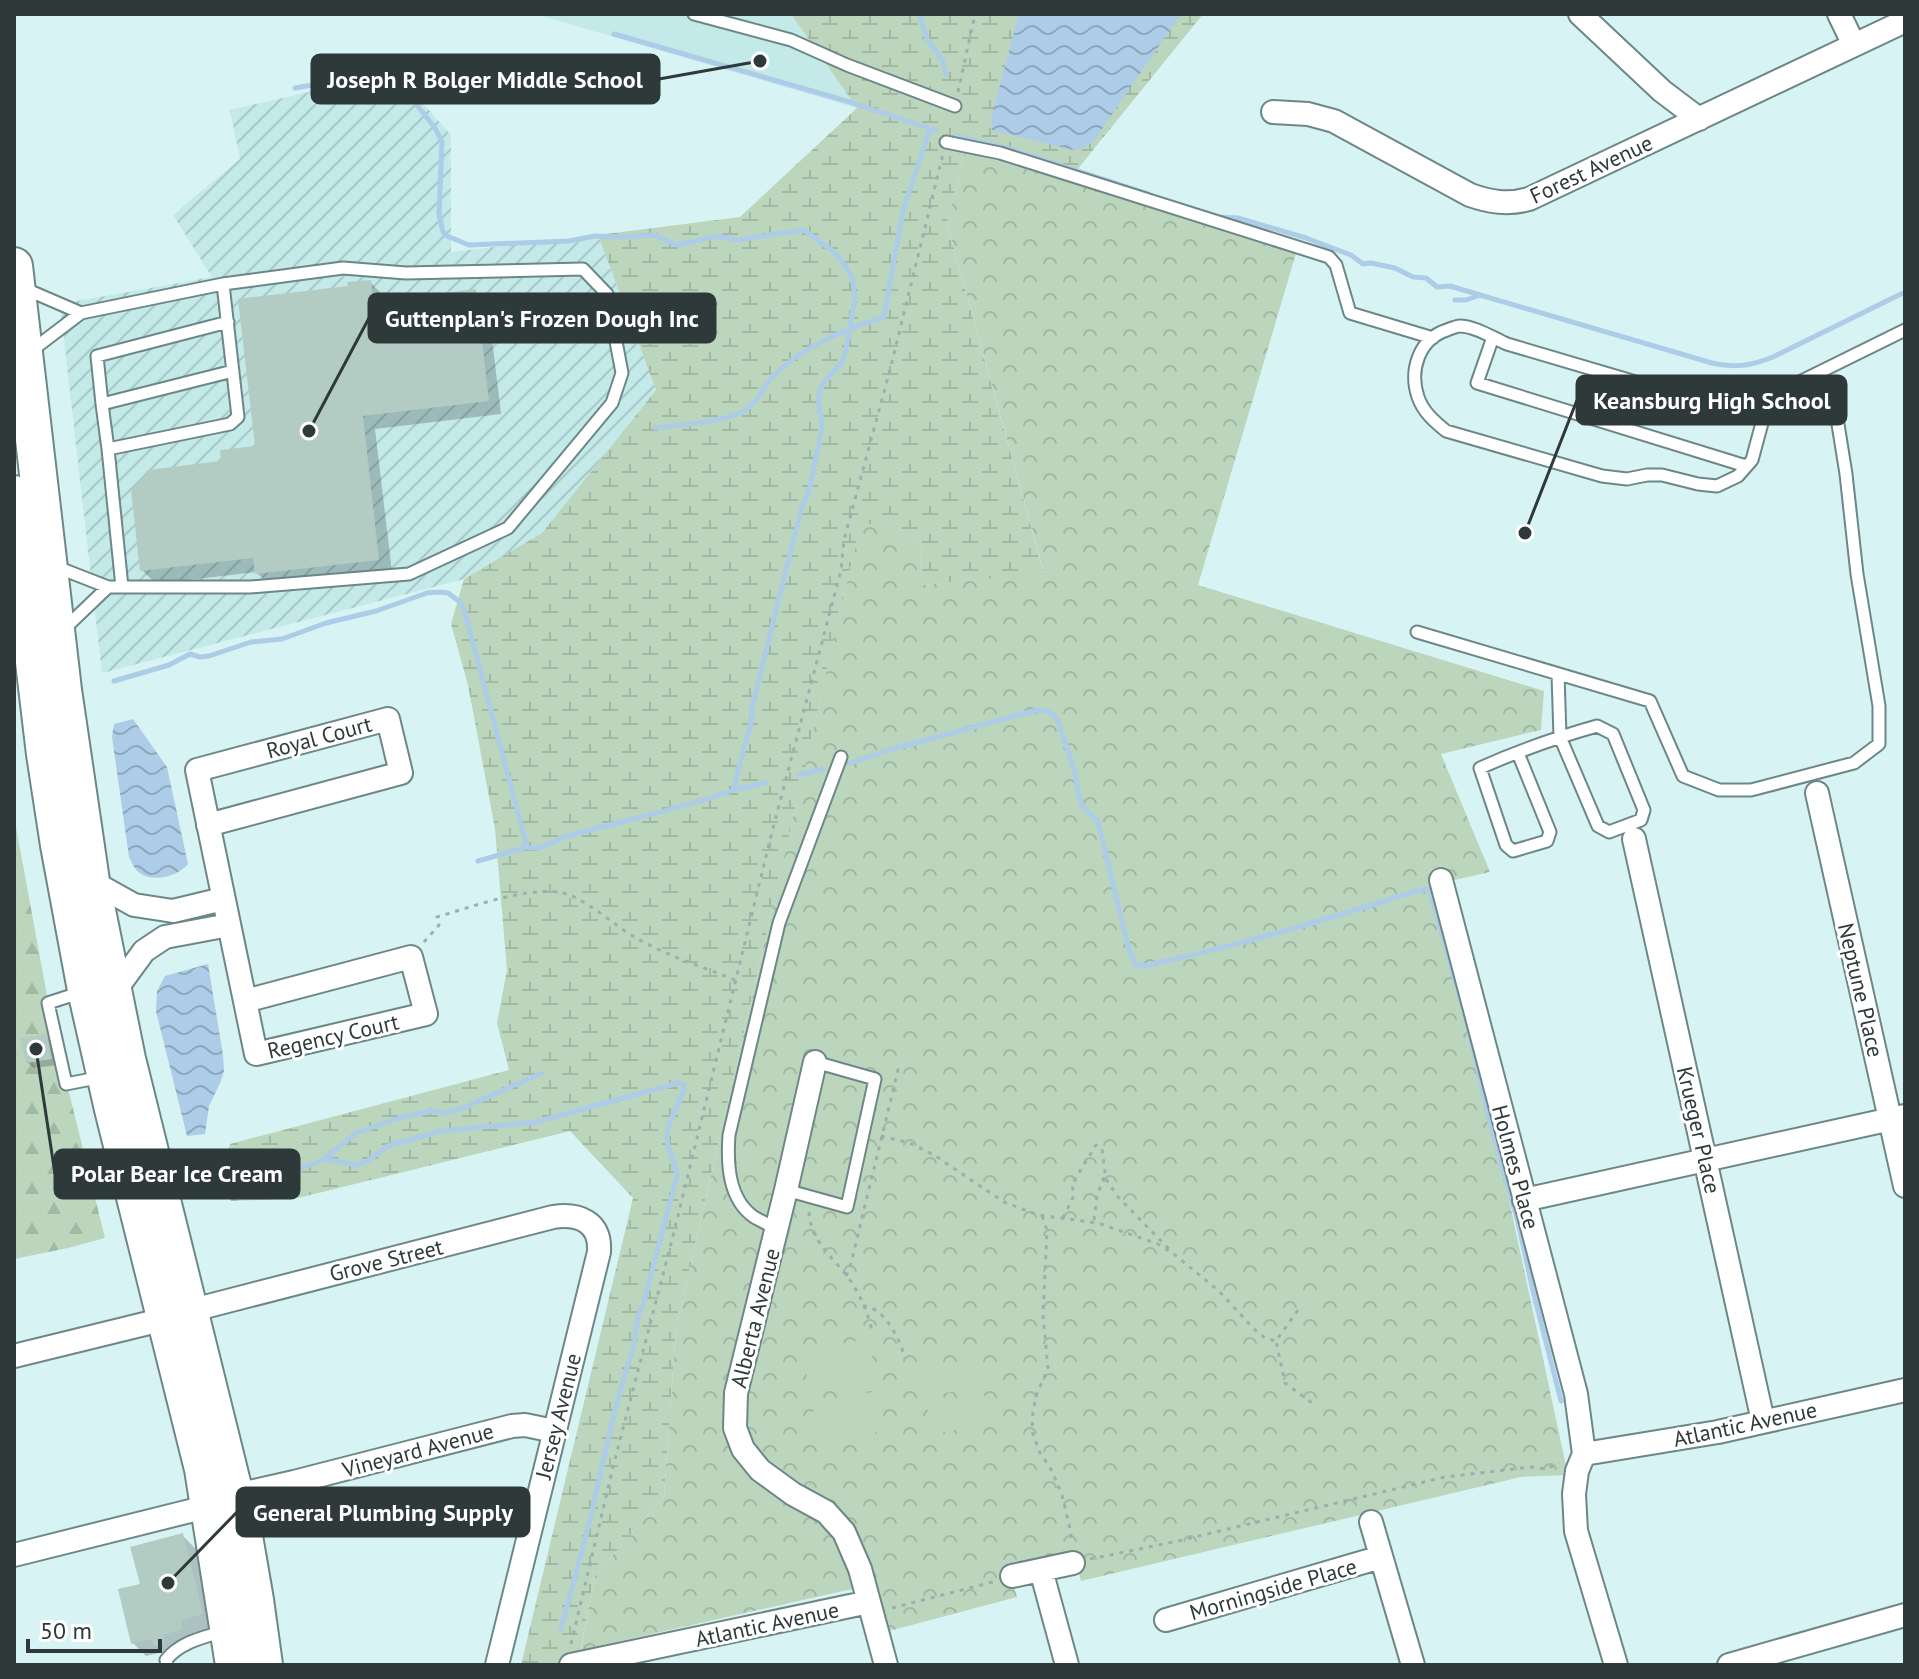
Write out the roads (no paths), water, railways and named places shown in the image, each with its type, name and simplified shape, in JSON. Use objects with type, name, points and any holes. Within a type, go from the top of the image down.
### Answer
[{"type":"highway","points":[[15,276],[24,356],[27,552],[45,754],[59,845],[100,991],[127,1059],[177,1315],[203,1469],[223,1500],[253,1586],[264,1665]]},
{"type":"highway","points":[[14,494],[27,552],[56,636],[91,881],[105,1076],[177,1315]]},
{"type":"highway","points":[[223,1500],[232,1648]]},
{"type":"street","points":[[1580,14],[1662,91],[1699,119]]},
{"type":"street","points":[[1839,14],[1854,45]]},
{"type":"street","name":"Forest Avenue","points":[[1273,112],[1308,114],[1334,121],[1483,200],[1501,203],[1529,199],[1905,21]]},
{"type":"street","name":"Royal Court","points":[[208,825],[401,773],[388,719],[197,770],[208,825],[223,899]]},
{"type":"street","name":"Neptune Place","points":[[1817,793],[1897,1117],[1905,1186]]},
{"type":"street","name":"Krueger Place","points":[[1634,839],[1763,1421]]},
{"type":"street","name":"Holmes Place","points":[[1441,880],[1576,1394],[1583,1458],[1577,1471],[1574,1494],[1576,1531],[1616,1665]]},
{"type":"street","points":[[91,881],[134,905],[173,911],[223,899]]},
{"type":"street","name":"Regency Court","points":[[223,899],[256,1054],[426,1014],[411,957],[245,1001]]},
{"type":"street","points":[[100,991],[144,951],[165,937],[229,925]]},
{"type":"street","name":"Alberta Avenue","points":[[815,1062],[736,1393],[735,1428],[743,1449],[760,1470],[793,1494],[826,1512],[844,1532],[860,1569],[886,1665]]},
{"type":"street","points":[[1524,1200],[1897,1117]]},
{"type":"street","name":"Grove Street","points":[[14,1356],[553,1217],[565,1215],[583,1220]]},
{"type":"street","name":"Jersey Avenue","points":[[497,1665],[599,1252],[600,1240],[595,1230],[583,1220]]},
{"type":"street","name":"Atlantic Avenue","points":[[1583,1458],[1718,1432],[1905,1390]]},
{"type":"street","name":"Vineyard Avenue","points":[[14,1555],[512,1426],[525,1425],[554,1431]]},
{"type":"street","points":[[1371,1522],[1413,1665]]},
{"type":"street","name":"Morningside Place","points":[[1166,1620],[1381,1557]]},
{"type":"street","points":[[1012,1576],[1069,1564]]},
{"type":"street","points":[[1041,1570],[1067,1665]]},
{"type":"street","name":"Atlantic Avenue","points":[[570,1658],[870,1608]]},
{"type":"street","points":[[1729,1665],[1905,1615]]},
{"type":"lane","points":[[694,14],[791,40],[955,106]]},
{"type":"lane","points":[[946,142],[1000,153],[1329,257],[1336,265],[1350,313],[1433,338]]},
{"type":"lane","points":[[24,356],[81,313],[223,284],[343,268],[406,273],[583,269],[607,294],[622,373],[612,403],[508,528],[409,574],[250,587],[108,587],[27,552]]},
{"type":"lane","points":[[15,276],[81,313]]},
{"type":"lane","points":[[108,449],[230,424],[238,417],[223,284]]},
{"type":"lane","points":[[122,587],[97,356],[228,322]]},
{"type":"lane","points":[[1769,397],[1752,460],[1738,476],[1717,486],[1662,475],[1627,479],[1602,476],[1446,431],[1429,417],[1419,400],[1415,384],[1416,362],[1437,333],[1459,326],[1476,329],[1507,344],[1707,403],[1736,404],[1769,397],[1905,330]]},
{"type":"lane","points":[[1493,337],[1477,383],[1746,466]]},
{"type":"lane","points":[[102,404],[233,371]]},
{"type":"lane","points":[[1417,632],[1650,701],[1683,776],[1719,790],[1751,790],[1854,763],[1879,744],[1879,706],[1857,574],[1837,418],[1821,372]]},
{"type":"lane","points":[[56,636],[108,587]]},
{"type":"lane","points":[[1518,753],[1550,832],[1547,841],[1513,851],[1506,845],[1480,768],[1518,753],[1560,737],[1597,726],[1613,734],[1644,810],[1641,820],[1609,832],[1598,826],[1560,737],[1558,674]]},
{"type":"lane","points":[[777,1229],[753,1216],[735,1194],[729,1171],[729,1135],[779,923],[841,757]]},
{"type":"lane","points":[[786,1190],[847,1207],[875,1079],[815,1062]]},
{"type":"lane","points":[[167,1665],[166,1660],[173,1651],[198,1639],[232,1648]]},
{"type":"water","points":[[1019,14],[1181,14],[1093,142],[1073,150],[992,130],[991,119]]},
{"type":"water","points":[[133,719],[167,767],[188,864],[166,877],[145,876],[129,857],[112,737],[114,724]]},
{"type":"water","points":[[208,964],[224,1071],[209,1106],[205,1134],[187,1136],[156,1011],[157,991],[165,976]]},
{"type":"waterway","points":[[919,14],[927,39],[943,61],[946,75]]},
{"type":"waterway","points":[[614,34],[850,102],[935,130]]},
{"type":"waterway","points":[[295,88],[378,74],[396,83],[435,128],[442,142],[439,214],[443,232],[469,245],[654,235],[677,245],[717,236],[737,240],[804,230],[834,252],[844,264],[853,280],[855,299],[846,349],[842,362],[824,382],[819,393],[822,424],[810,488],[801,510],[734,786],[738,789],[767,782]]},
{"type":"waterway","points":[[655,428],[728,417],[747,409],[774,375],[799,355],[839,333],[884,317],[903,210],[930,129]]},
{"type":"waterway","points":[[956,136],[1010,149],[1148,194]]},
{"type":"waterway","points":[[1219,217],[1238,218],[1306,238],[1351,255],[1363,264],[1395,268],[1413,277],[1426,278],[1437,287],[1450,286],[1480,295]]},
{"type":"waterway","points":[[1455,300],[1480,295],[1712,363],[1736,366],[1773,357],[1905,292]]},
{"type":"waterway","points":[[114,681],[169,665],[190,654],[209,656],[251,642],[282,639],[427,593],[448,593],[464,609],[527,847],[543,847],[568,836],[737,789]]},
{"type":"waterway","points":[[850,763],[1033,711],[1042,710],[1055,716],[1075,772],[1082,805],[1098,822],[1129,950],[1136,965],[1211,950],[1416,891],[1430,891],[1467,1023],[1561,1401]]},
{"type":"waterway","points":[[799,775],[823,769]]},
{"type":"waterway","points":[[478,861],[527,847]]},
{"type":"waterway","points":[[324,1159],[356,1133],[399,1118],[463,1108],[542,1073]]},
{"type":"waterway","points":[[259,1180],[324,1159],[357,1165],[388,1146],[441,1131],[536,1122],[683,1084],[667,1138],[677,1176],[638,1317],[634,1346],[561,1629]]},
{"type":"place","name":"Joseph R Bolger Middle School","points":[[760,61]]},
{"type":"place","name":"Guttenplan's Frozen Dough Inc","points":[[309,431]]},
{"type":"place","name":"Keansburg High School","points":[[1525,533]]},
{"type":"place","name":"Polar Bear Ice Cream","points":[[36,1049]]},
{"type":"place","name":"General Plumbing Supply","points":[[168,1583]]}]
